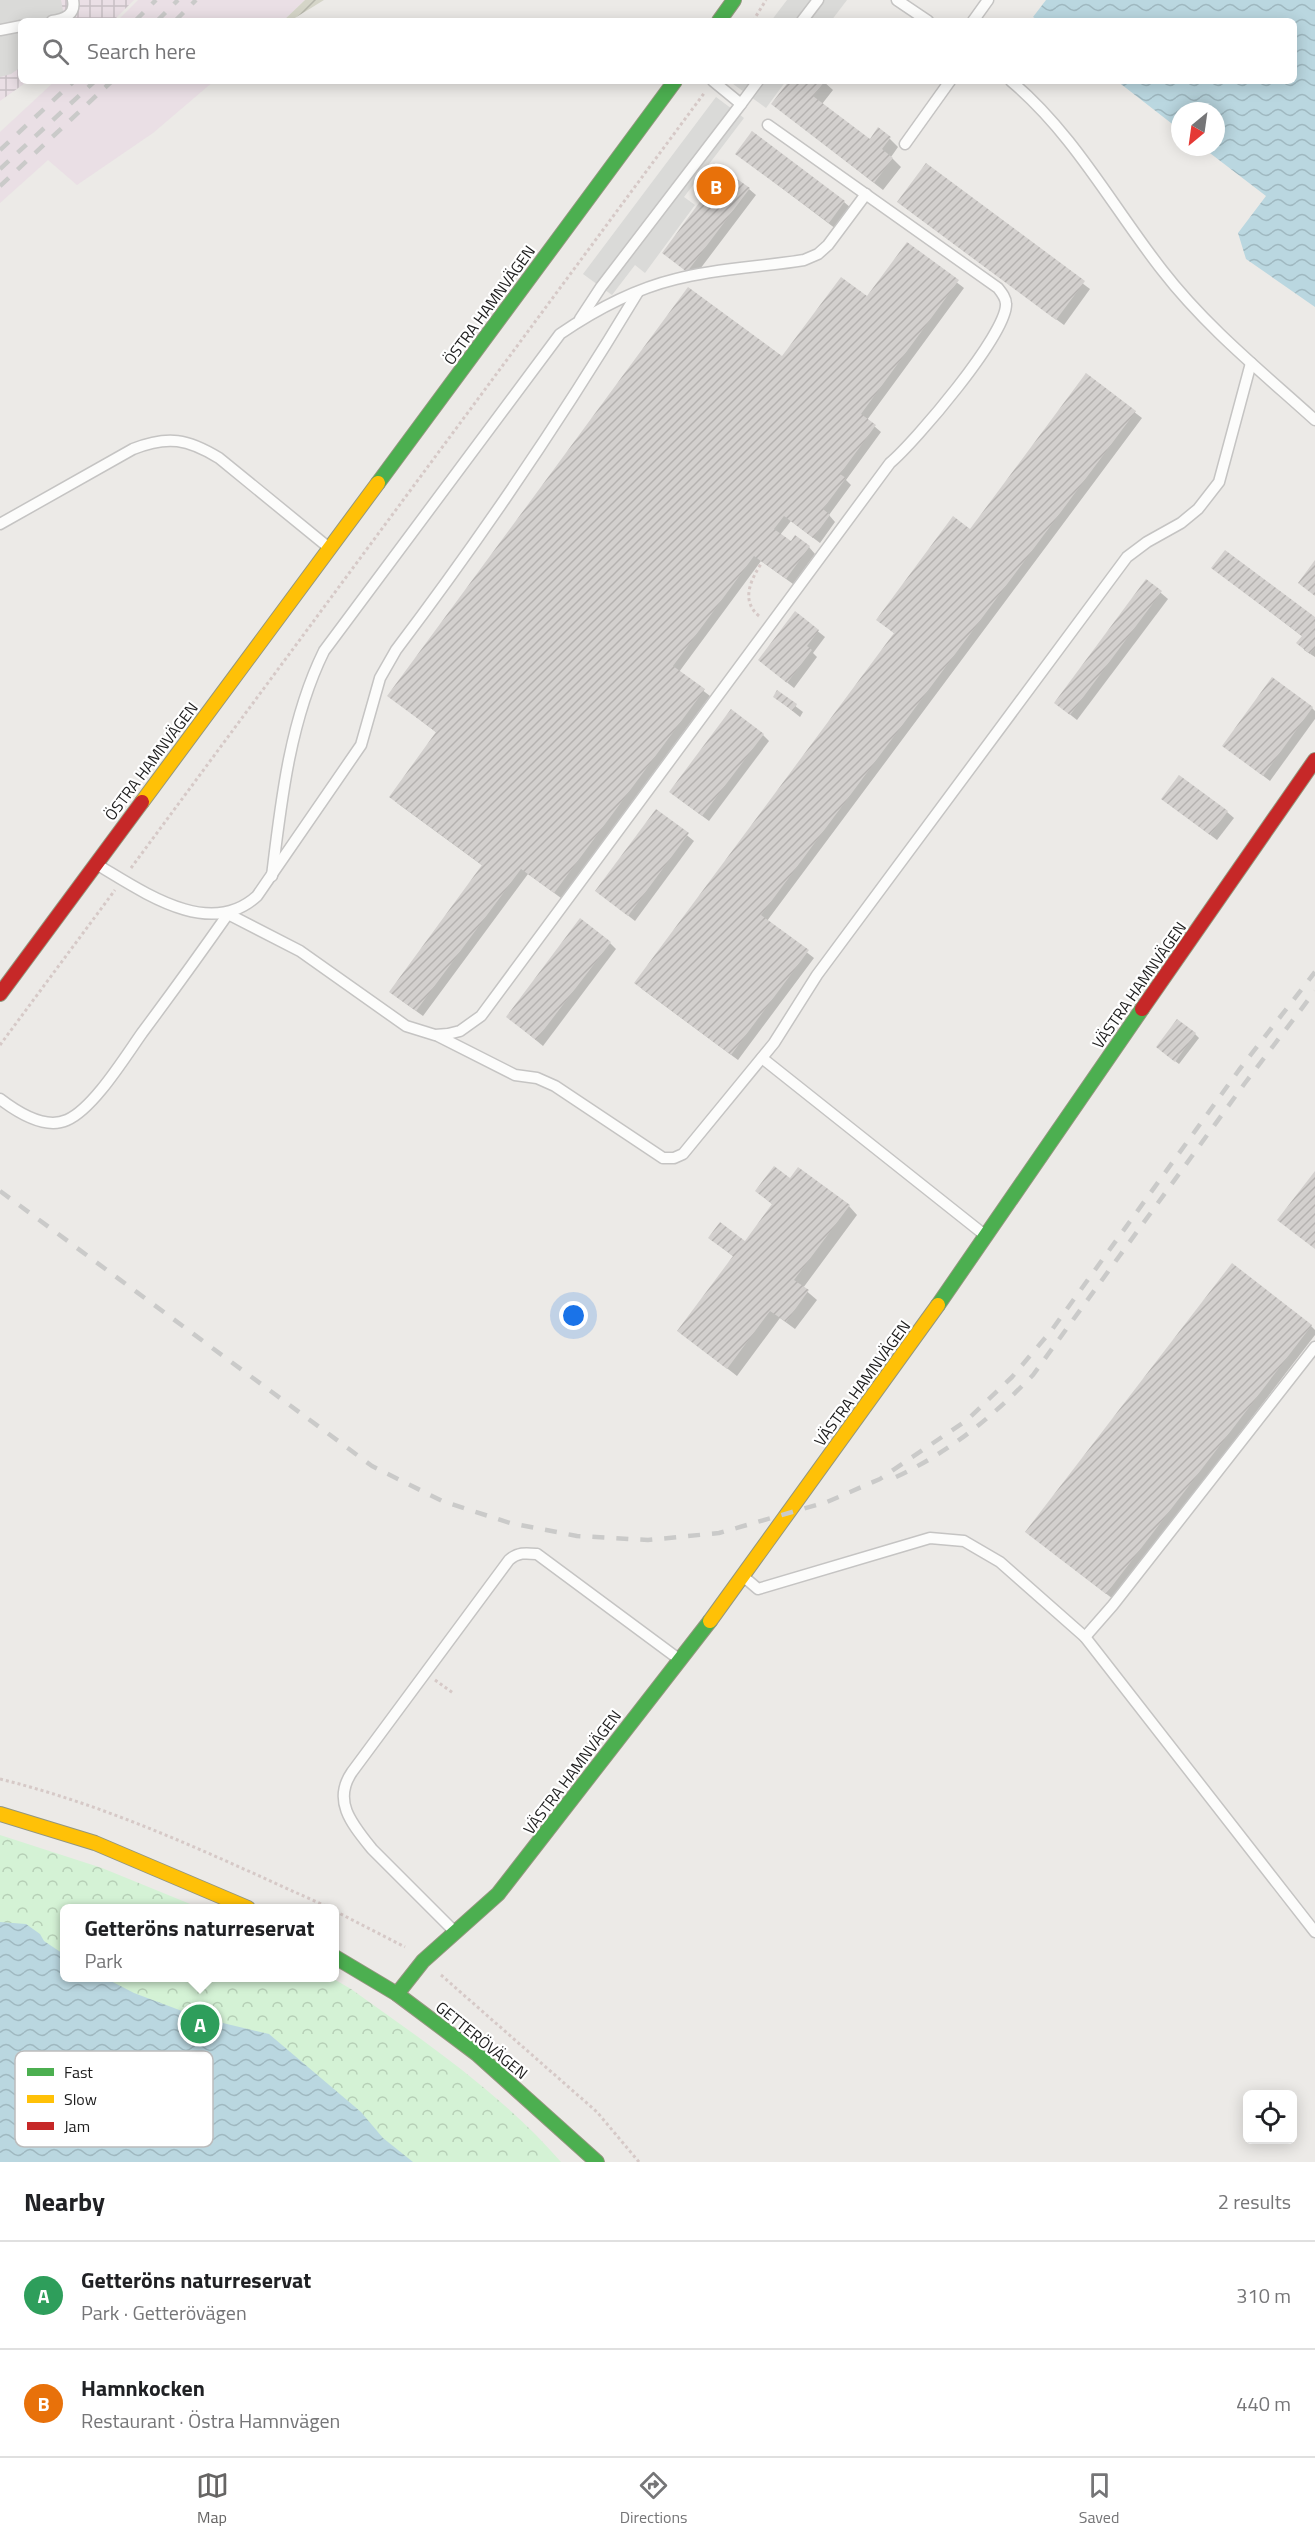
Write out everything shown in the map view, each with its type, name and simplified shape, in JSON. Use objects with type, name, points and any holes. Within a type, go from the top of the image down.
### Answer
[{"type":"street","points":[[721,18],[734,0]]},
{"type":"street","name":"ÖSTRA HAMNVÄGEN","points":[[0,994],[673,84]]},
{"type":"street","name":"VÄSTRA HAMNVÄGEN","points":[[396,1994],[423,1961],[498,1894],[680,1660],[846,1435],[1315,760]]},
{"type":"street","points":[[0,1814],[144,1861],[239,1904]]},
{"type":"street","name":"GETTERÖVÄGEN","points":[[339,1959],[396,1994],[477,2054],[597,2162]]},
{"type":"lane","points":[[63,18],[71,13],[74,6],[73,0]]},
{"type":"lane","points":[[804,18],[818,0]]},
{"type":"lane","points":[[897,0],[924,18]]},
{"type":"lane","points":[[975,18],[988,0]]},
{"type":"lane","points":[[0,30],[18,27]]},
{"type":"lane","points":[[717,84],[741,104]]},
{"type":"lane","points":[[578,322],[601,287],[756,84]]},
{"type":"lane","points":[[905,144],[948,84]]},
{"type":"lane","points":[[1015,84],[1027,94],[1077,150],[1161,269],[1186,299],[1251,363],[1315,420]]},
{"type":"lane","points":[[435,1035],[460,1031],[472,1024],[489,1007],[562,904],[890,463],[922,432],[945,404],[994,334],[1004,314],[1005,297],[998,288],[768,125]]},
{"type":"lane","points":[[272,876],[282,801],[292,752],[309,688],[324,651],[560,334],[578,322],[638,291],[678,278],[804,260],[818,254],[866,194]]},
{"type":"lane","points":[[95,863],[158,899],[192,911],[209,915],[228,914],[248,905],[272,876],[361,745],[380,678],[396,650],[558,421],[638,291]]},
{"type":"lane","points":[[228,914],[300,951],[406,1026],[435,1035],[515,1075],[537,1078],[555,1086],[663,1158],[674,1158],[683,1154],[774,1043],[817,975],[1113,574],[1127,557],[1147,542],[1181,523],[1198,509],[1219,482],[1251,363]]},
{"type":"lane","points":[[0,524],[133,448],[149,442],[184,441],[201,447],[219,458],[330,549]]},
{"type":"lane","points":[[0,1099],[24,1114],[42,1121],[56,1123],[81,1112],[108,1081],[228,914]]},
{"type":"lane","points":[[762,1058],[986,1236]]},
{"type":"lane","points":[[1085,1637],[1113,1605],[1315,1347]]},
{"type":"lane","points":[[742,1576],[758,1589],[930,1538],[964,1541],[1000,1562],[1085,1637],[1315,1932]]},
{"type":"lane","points":[[456,1932],[372,1849],[350,1817],[343,1797],[346,1780],[509,1560],[514,1555],[537,1554],[680,1660]]},
{"type":"path","points":[[755,18],[766,0]]},
{"type":"path","points":[[0,1044],[711,84]]},
{"type":"path","points":[[761,564],[753,576],[748,597],[749,605],[770,625]]},
{"type":"path","points":[[425,1673],[453,1693]]},
{"type":"path","points":[[0,1779],[55,1793],[141,1823],[321,1904]]},
{"type":"path","points":[[339,1913],[402,1944],[423,1961],[597,2112],[639,2162]]},
{"type":"shaded area","points":[[0,0],[134,0],[116,18],[18,18],[18,84],[24,84],[0,101]]},
{"type":"shaded area","points":[[0,0],[61,0],[64,18],[18,18],[18,69],[0,77]]},
{"type":"shaded area","points":[[138,0],[305,0],[286,18],[120,18]]},
{"type":"shaded area","points":[[305,0],[324,0],[295,18],[286,18]]},
{"type":"shaded area","points":[[787,0],[847,0],[833,18],[773,18]]},
{"type":"shaded area","points":[[52,84],[210,84],[153,133],[77,185],[48,160],[0,203],[0,132]]},
{"type":"shaded area","points":[[733,84],[784,84],[766,108]]},
{"type":"shaded area","points":[[716,97],[744,118],[684,197],[695,205],[645,273],[635,265],[612,295],[583,274]]},
{"type":"green space","points":[[0,1835],[102,1868],[190,1904],[60,1904],[60,1982],[339,1982],[407,2029],[488,2091],[538,2137],[561,2162],[0,2162]]},
{"type":"water","points":[[1046,0],[1315,0],[1315,307],[1246,259],[1238,233],[1266,196],[1214,156],[1225,156],[1225,102],[1171,102],[1171,123],[1121,84],[1297,84],[1297,18],[1033,17]]},
{"type":"water","points":[[0,1922],[26,1924],[40,1934],[44,1941],[60,1952],[60,1982],[113,1982],[134,1993],[198,2017],[269,2034],[361,2112],[383,2138],[413,2162],[0,2162]]},
{"type":"building","points":[[787,84],[823,84],[813,96],[870,139],[878,127],[891,137],[882,149],[893,158],[874,183],[771,104]]},
{"type":"building","points":[[752,131],[845,201],[829,223],[735,154]]},
{"type":"building","points":[[714,163],[750,188],[687,272],[662,253],[713,184],[703,177]]},
{"type":"building","points":[[926,163],[1085,281],[1056,320],[897,202]]},
{"type":"building","points":[[907,242],[959,280],[861,414],[876,425],[840,474],[846,478],[823,509],[830,515],[813,538],[784,516],[774,529],[791,541],[795,535],[810,546],[786,579],[754,556],[673,666],[705,689],[554,893],[521,869],[416,1011],[389,992],[482,865],[389,797],[436,732],[387,696],[688,287],[782,356],[841,277],[867,296]]},
{"type":"building","points":[[1086,373],[1136,411],[761,915],[809,950],[731,1055],[634,983],[894,633],[876,620],[953,516],[970,529]]},
{"type":"building","points":[[1225,550],[1315,617],[1315,647],[1310,654],[1296,643],[1302,636],[1211,568]]},
{"type":"building","points":[[1315,560],[1315,596],[1298,583]]},
{"type":"building","points":[[1146,579],[1162,591],[1070,715],[1054,703]]},
{"type":"building","points":[[795,611],[819,630],[807,646],[812,650],[787,683],[758,660]]},
{"type":"building","points":[[1272,677],[1313,707],[1263,776],[1222,746]]},
{"type":"building","points":[[777,690],[797,704],[793,711],[773,697]]},
{"type":"building","points":[[731,709],[764,734],[702,816],[669,792]]},
{"type":"building","points":[[1179,775],[1228,811],[1210,835],[1161,799]]},
{"type":"building","points":[[656,809],[689,833],[628,916],[595,891]]},
{"type":"building","points":[[580,918],[611,942],[536,1040],[506,1017]]},
{"type":"building","points":[[1177,1019],[1196,1033],[1175,1062],[1156,1047]]},
{"type":"building","points":[[774,1166],[790,1178],[798,1167],[850,1205],[794,1280],[809,1290],[786,1322],[770,1311],[727,1369],[677,1331],[733,1256],[708,1238],[720,1222],[745,1241],[772,1204],[755,1191]]},
{"type":"building","points":[[1315,1171],[1315,1249],[1277,1220]]},
{"type":"building","points":[[1232,1263],[1312,1325],[1106,1594],[1025,1532]]},
{"type":"railway","points":[[138,18],[156,0]]},
{"type":"railway","points":[[160,18],[178,0]]},
{"type":"railway","points":[[178,18],[196,0]]},
{"type":"railway","points":[[0,150],[71,84]]},
{"type":"railway","points":[[0,169],[92,84]]},
{"type":"railway","points":[[0,186],[109,84]]},
{"type":"railway","points":[[0,1191],[372,1466],[442,1501],[510,1523],[577,1536],[648,1540],[719,1533],[827,1502],[880,1479],[967,1420],[1012,1377],[1051,1331],[1239,1070],[1315,972]]},
{"type":"railway","points":[[896,1477],[952,1445],[986,1419],[1033,1375],[1245,1083],[1315,991]]},
{"type":"traffic: fast","points":[[721,18],[734,0]]},
{"type":"traffic: fast","points":[[378,483],[673,84]]},
{"type":"traffic: fast","points":[[938,1305],[1142,1009]]},
{"type":"traffic: fast","points":[[397,1994],[423,1961],[498,1894],[710,1621]]},
{"type":"traffic: fast","points":[[339,1959],[397,1994],[477,2054],[597,2162]]},
{"type":"traffic: slow","points":[[142,802],[378,483]]},
{"type":"traffic: slow","points":[[710,1621],[938,1305]]},
{"type":"traffic: slow","points":[[0,1814],[95,1843],[239,1904]]},
{"type":"traffic: jam","points":[[1142,1009],[1315,760]]},
{"type":"traffic: jam","points":[[0,994],[142,802]]},
{"type":"place","name":"Hamnkocken","points":[[716,186]]},
{"type":"place","name":"Getteröns naturreservat","points":[[200,2024]]}]
